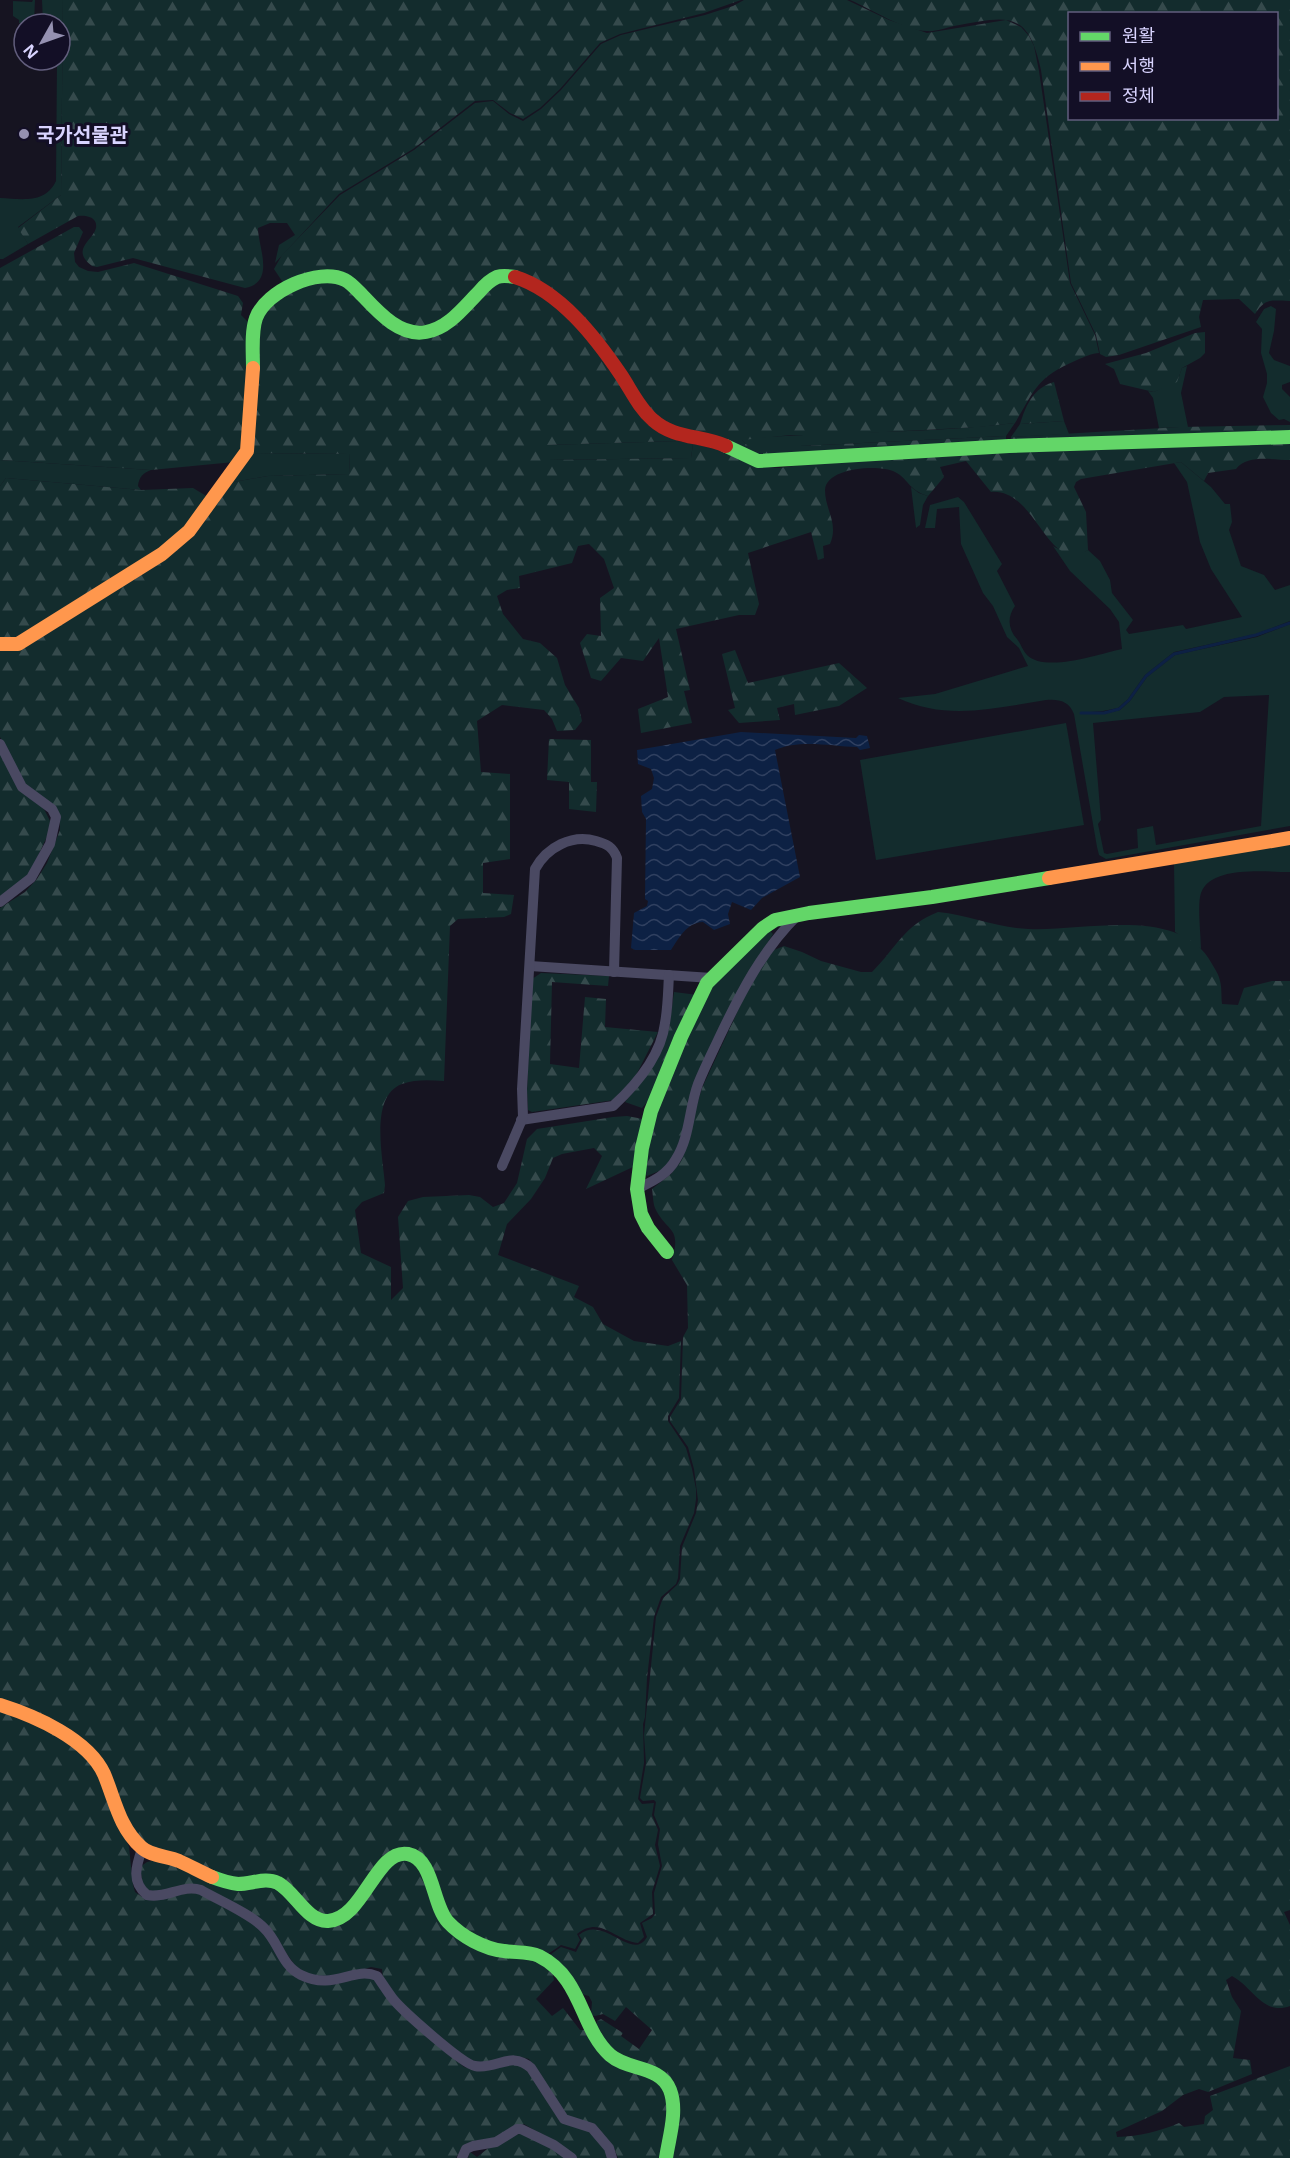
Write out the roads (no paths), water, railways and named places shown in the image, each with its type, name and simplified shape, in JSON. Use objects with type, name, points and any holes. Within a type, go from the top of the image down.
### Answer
[{"type":"street","points":[[0,644],[18,644],[162,554],[189,531],[247,451],[255,320],[262,307],[275,296],[306,279],[323,275],[346,280],[391,322],[412,332],[422,333],[433,332],[454,318],[488,283],[497,277],[507,276],[522,280],[543,291],[599,345],[643,410],[654,422],[682,437],[721,444],[746,458],[758,461],[1009,446],[1290,437]]},
{"type":"street","points":[[0,744],[22,787],[52,809],[56,817],[50,844],[31,878],[0,902]]},
{"type":"street","points":[[667,1252],[645,1221],[638,1189],[640,1158],[651,1111],[693,1010],[711,978],[763,928],[775,920],[932,897],[1290,838]]},
{"type":"street","points":[[502,1167],[521,1120],[535,869],[540,860],[564,842],[573,839],[591,840],[607,844],[615,851],[617,858],[614,972]]},
{"type":"street","points":[[638,1189],[663,1175],[678,1157],[686,1136],[698,1084],[725,1026],[755,968],[784,928],[798,915]]},
{"type":"street","points":[[530,966],[711,978]]},
{"type":"street","points":[[521,1120],[613,1106],[624,1096],[640,1078],[658,1047],[665,1025],[669,975]]},
{"type":"street","points":[[0,1705],[42,1723],[82,1746],[93,1756],[102,1770],[124,1827],[142,1849],[229,1883],[248,1884],[261,1880],[274,1881],[293,1894],[314,1917],[324,1921],[332,1921],[352,1908],[363,1897],[390,1857],[402,1854],[413,1856],[428,1873],[438,1908],[449,1923],[477,1942],[493,1949],[536,1955],[550,1964],[573,1989],[593,2031],[607,2052],[617,2061],[655,2072],[662,2078],[671,2093],[672,2104],[666,2158]]},
{"type":"street","points":[[142,1849],[135,1878],[138,1886],[147,1895],[162,1896],[192,1887],[201,1890],[264,1927],[287,1963],[302,1975],[328,1982],[363,1973],[377,1976],[394,2000],[465,2062],[482,2066],[514,2059],[524,2062],[531,2068],[564,2119],[592,2128],[609,2148],[612,2158]]},
{"type":"street","points":[[462,2158],[466,2149],[496,2142],[517,2129],[521,2129],[554,2145],[572,2158]]},
{"type":"water","points":[[741,732],[856,738],[859,735],[867,736],[870,748],[860,750],[857,747],[805,744],[775,750],[800,877],[762,898],[751,910],[732,902],[728,914],[730,924],[714,930],[703,922],[697,923],[684,932],[671,950],[635,950],[631,948],[634,913],[647,906],[648,901],[645,899],[646,819],[642,812],[641,796],[652,789],[654,778],[651,769],[638,764],[637,750]]},
{"type":"waterway","points":[[1081,713],[1104,713],[1119,709],[1129,700],[1146,676],[1174,654],[1256,635],[1290,623]]},
{"type":"place","name":"국가선물관","points":[[24,134]]}]
